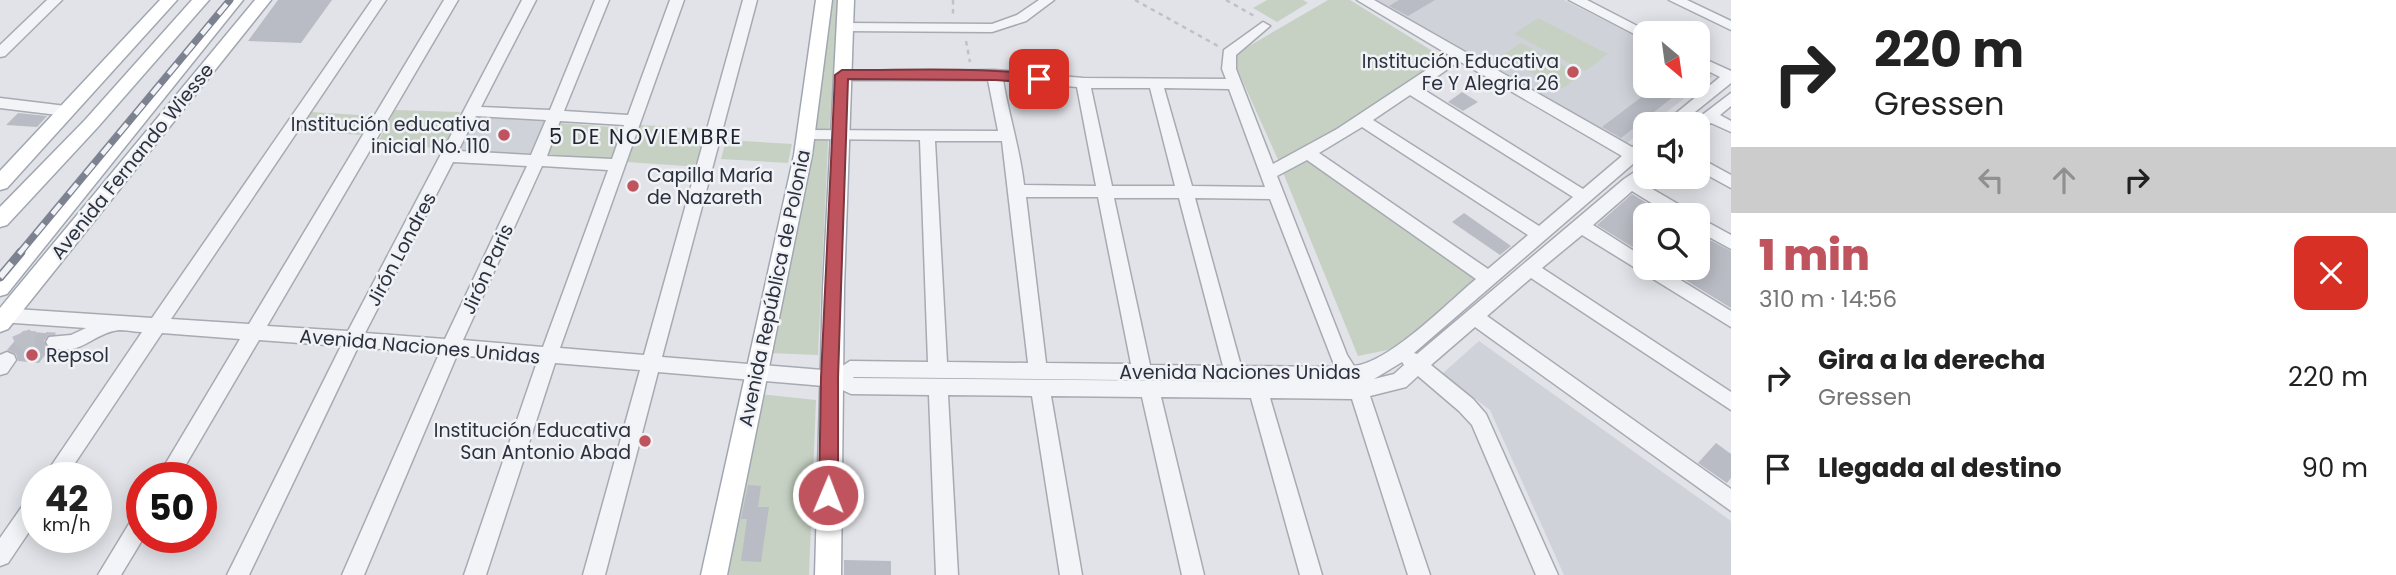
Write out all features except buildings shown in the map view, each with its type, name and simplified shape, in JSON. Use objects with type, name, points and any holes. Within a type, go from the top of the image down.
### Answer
[{"type":"main road","points":[[0,183],[169,0]]},
{"type":"main road","points":[[0,220],[91,124],[201,0]]},
{"type":"main road","name":"Avenida Fernando Wiesse","points":[[0,288],[235,0]]},
{"type":"main road","name":"Avenida Fernando Wiesse","points":[[9,320],[264,0]]},
{"type":"main road","name":"Avenida República de Polonia","points":[[714,575],[807,128],[824,0]]},
{"type":"main road","name":"Avenida República de Polonia","points":[[828,575],[839,128],[846,0]]},
{"type":"main road","points":[[807,128],[839,128]]},
{"type":"street","points":[[0,53],[55,0]]},
{"type":"street","points":[[64,462],[379,0]]},
{"type":"street","points":[[177,462],[373,127],[451,0]]},
{"type":"street","name":"Jirón Londres","points":[[238,575],[354,340],[528,0]]},
{"type":"street","name":"Jirón Paris","points":[[353,575],[451,348],[537,160],[602,0]]},
{"type":"street","points":[[475,575],[549,357],[677,0]]},
{"type":"street","points":[[594,575],[750,0]]},
{"type":"street","points":[[845,27],[1009,25],[1047,0]]},
{"type":"street","points":[[1364,0],[1458,55],[1633,150]]},
{"type":"street","points":[[1576,0],[1633,28]]},
{"type":"street","points":[[1676,0],[1731,26]]},
{"type":"street","points":[[1263,26],[1228,53],[1229,69],[1319,308],[1364,404],[1419,575]]},
{"type":"street","points":[[1269,173],[1309,154],[1363,121],[1458,55]]},
{"type":"street","points":[[1685,112],[1731,76],[1710,66]]},
{"type":"street","points":[[842,75],[995,75],[1083,83],[1235,84]]},
{"type":"street","points":[[995,75],[1003,125],[1012,148],[1039,380],[1070,575]]},
{"type":"street","points":[[1083,83],[1146,381],[1193,575]]},
{"type":"street","points":[[1156,85],[1234,373]]},
{"type":"street","points":[[1410,88],[1583,196]]},
{"type":"street","points":[[1731,98],[1710,116],[1731,127]]},
{"type":"street","points":[[0,103],[66,111]]},
{"type":"street","points":[[471,111],[634,120]]},
{"type":"street","points":[[1363,121],[1538,234]]},
{"type":"street","points":[[839,128],[927,135],[1007,136]]},
{"type":"street","points":[[927,135],[947,575]]},
{"type":"street","points":[[1309,154],[1488,278]]},
{"type":"street","points":[[450,156],[619,165]]},
{"type":"street","name":"Avenida Naciones Unidas","points":[[1146,381],[1234,373],[1352,383],[1402,352],[1583,196],[1633,160]]},
{"type":"street","points":[[1710,170],[1731,182]]},
{"type":"street","name":"Avenida Naciones Unidas","points":[[9,320],[254,332],[834,379],[851,386],[938,379],[1146,381],[1258,390],[1399,381],[1633,181]]},
{"type":"street","points":[[1630,183],[1664,203]]},
{"type":"street","points":[[1016,191],[1277,193]]},
{"type":"street","points":[[1581,226],[1633,259]]},
{"type":"street","points":[[1710,230],[1731,243]]},
{"type":"street","points":[[1530,269],[1731,402]]},
{"type":"street","points":[[1667,280],[1731,320]]},
{"type":"street","points":[[1475,317],[1729,495]]},
{"type":"street","points":[[55,342],[72,343],[114,324]]},
{"type":"street","points":[[1402,352],[1466,405],[1479,420],[1547,575]]},
{"type":"street","points":[[1258,390],[1311,575]]},
{"type":"street","points":[[0,556],[21,525]]},
{"type":"street","points":[[109,575],[126,547]]},
{"type":"path","points":[[1135,0],[1228,53]]},
{"type":"path","points":[[1226,0],[1258,19],[1263,26]]},
{"type":"path","points":[[964,27],[971,75]]},
{"type":"shaded area","name":"Institución Educativa Fe Y Alegria 26","points":[[1375,0],[1564,0],[1633,35],[1633,98],[1685,98],[1666,112],[1633,112],[1633,138],[1627,143]]},
{"type":"shaded area","name":"Institución educativa inicial No. 110","points":[[474,113],[551,117],[535,157],[455,153]]},
{"type":"shaded area","points":[[1479,341],[1731,521],[1731,575],[1564,575],[1490,410],[1442,374]]},
{"type":"green space","points":[[831,0],[839,0],[828,144],[818,355],[768,353]]},
{"type":"green space","points":[[1267,0],[1303,0],[1308,3],[1277,22],[1253,8]]},
{"type":"green space","points":[[1328,0],[1350,0],[1447,60],[1333,139],[1280,164],[1233,60],[1244,49]]},
{"type":"green space","points":[[1538,18],[1608,54],[1585,71],[1514,34]]},
{"type":"green space","points":[[1521,43],[1581,75],[1562,89],[1501,56]]},
{"type":"green space","points":[[395,110],[460,112],[444,148],[376,146]]},
{"type":"green space","points":[[312,112],[374,116],[363,135],[299,131]]},
{"type":"green space","points":[[560,123],[624,128],[611,160],[545,154]]},
{"type":"green space","points":[[640,125],[710,129],[700,167],[627,162]]},
{"type":"green space","points":[[726,140],[792,144],[788,163],[721,159]]},
{"type":"green space","points":[[1310,157],[1482,274],[1397,348],[1358,356],[1282,170]]},
{"type":"green space","points":[[759,394],[816,400],[809,575],[723,575]]},
{"type":"tunnel","points":[[21,333],[24,340],[55,342]]},
{"type":"railway","points":[[19,254],[230,0]]},
{"type":"railway","points":[[0,277],[21,252]]},
{"type":"place","name":"Institución Educativa Fe Y Alegria 26","points":[[1573,72]]},
{"type":"place","name":"Institución educativa inicial No. 110","points":[[504,135]]},
{"type":"place","name":"Capilla María de Nazareth","points":[[633,186]]},
{"type":"place","name":"Repsol","points":[[32,355]]},
{"type":"place","name":"Institución Educativa San Antonio Abad","points":[[645,441]]},
{"type":"district","name":"5 DE NOVIEMBRE","points":[[646,137]]},
{"type":"route","points":[[828,495],[837,154],[842,75],[995,75],[1039,79]]}]
